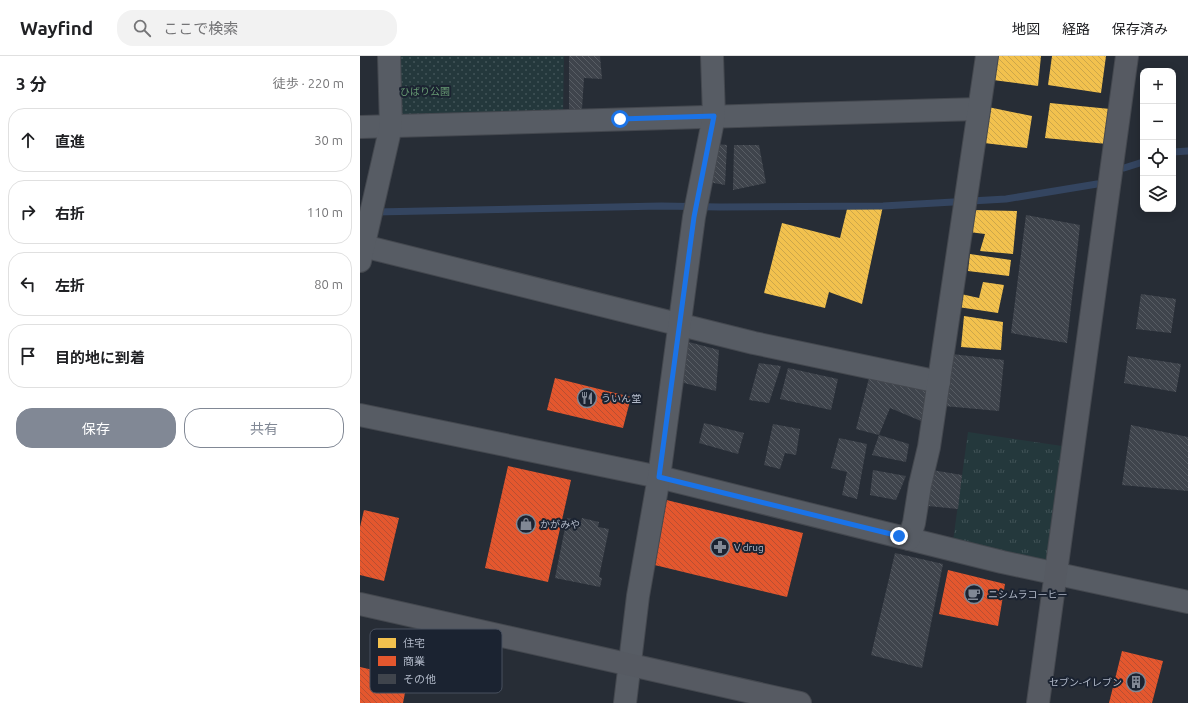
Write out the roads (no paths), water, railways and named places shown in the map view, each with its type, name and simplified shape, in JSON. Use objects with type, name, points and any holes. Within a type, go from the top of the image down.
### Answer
[{"type":"street","points":[[389,56],[390,126],[362,254],[803,354],[939,382]]},
{"type":"street","points":[[625,703],[638,596],[659,477],[694,217],[714,116],[712,56]]},
{"type":"street","points":[[909,539],[914,523],[920,485],[929,447],[986,56]]},
{"type":"street","points":[[1038,703],[1127,56]]},
{"type":"street","points":[[360,127],[979,109]]},
{"type":"street","points":[[360,415],[659,477],[1055,574],[1188,602]]},
{"type":"street","points":[[360,604],[472,629]]},
{"type":"street","points":[[502,636],[800,703]]},
{"type":"waterway","points":[[1176,152],[1188,151]]},
{"type":"waterway","points":[[1124,168],[1140,163]]},
{"type":"waterway","points":[[375,212],[661,206],[883,206],[1006,199],[1097,184]]},
{"type":"place","name":"ういん堂","points":[[587,398]]},
{"type":"place","name":"かがみや","points":[[526,524]]},
{"type":"place","name":"V drug","points":[[720,547]]},
{"type":"place","name":"ニシムラコーヒー","points":[[974,594]]},
{"type":"place","name":"セブン-イレブン","points":[[1136,682]]},
{"type":"park label","name":"ひばり公園","points":[[425,91]]}]
